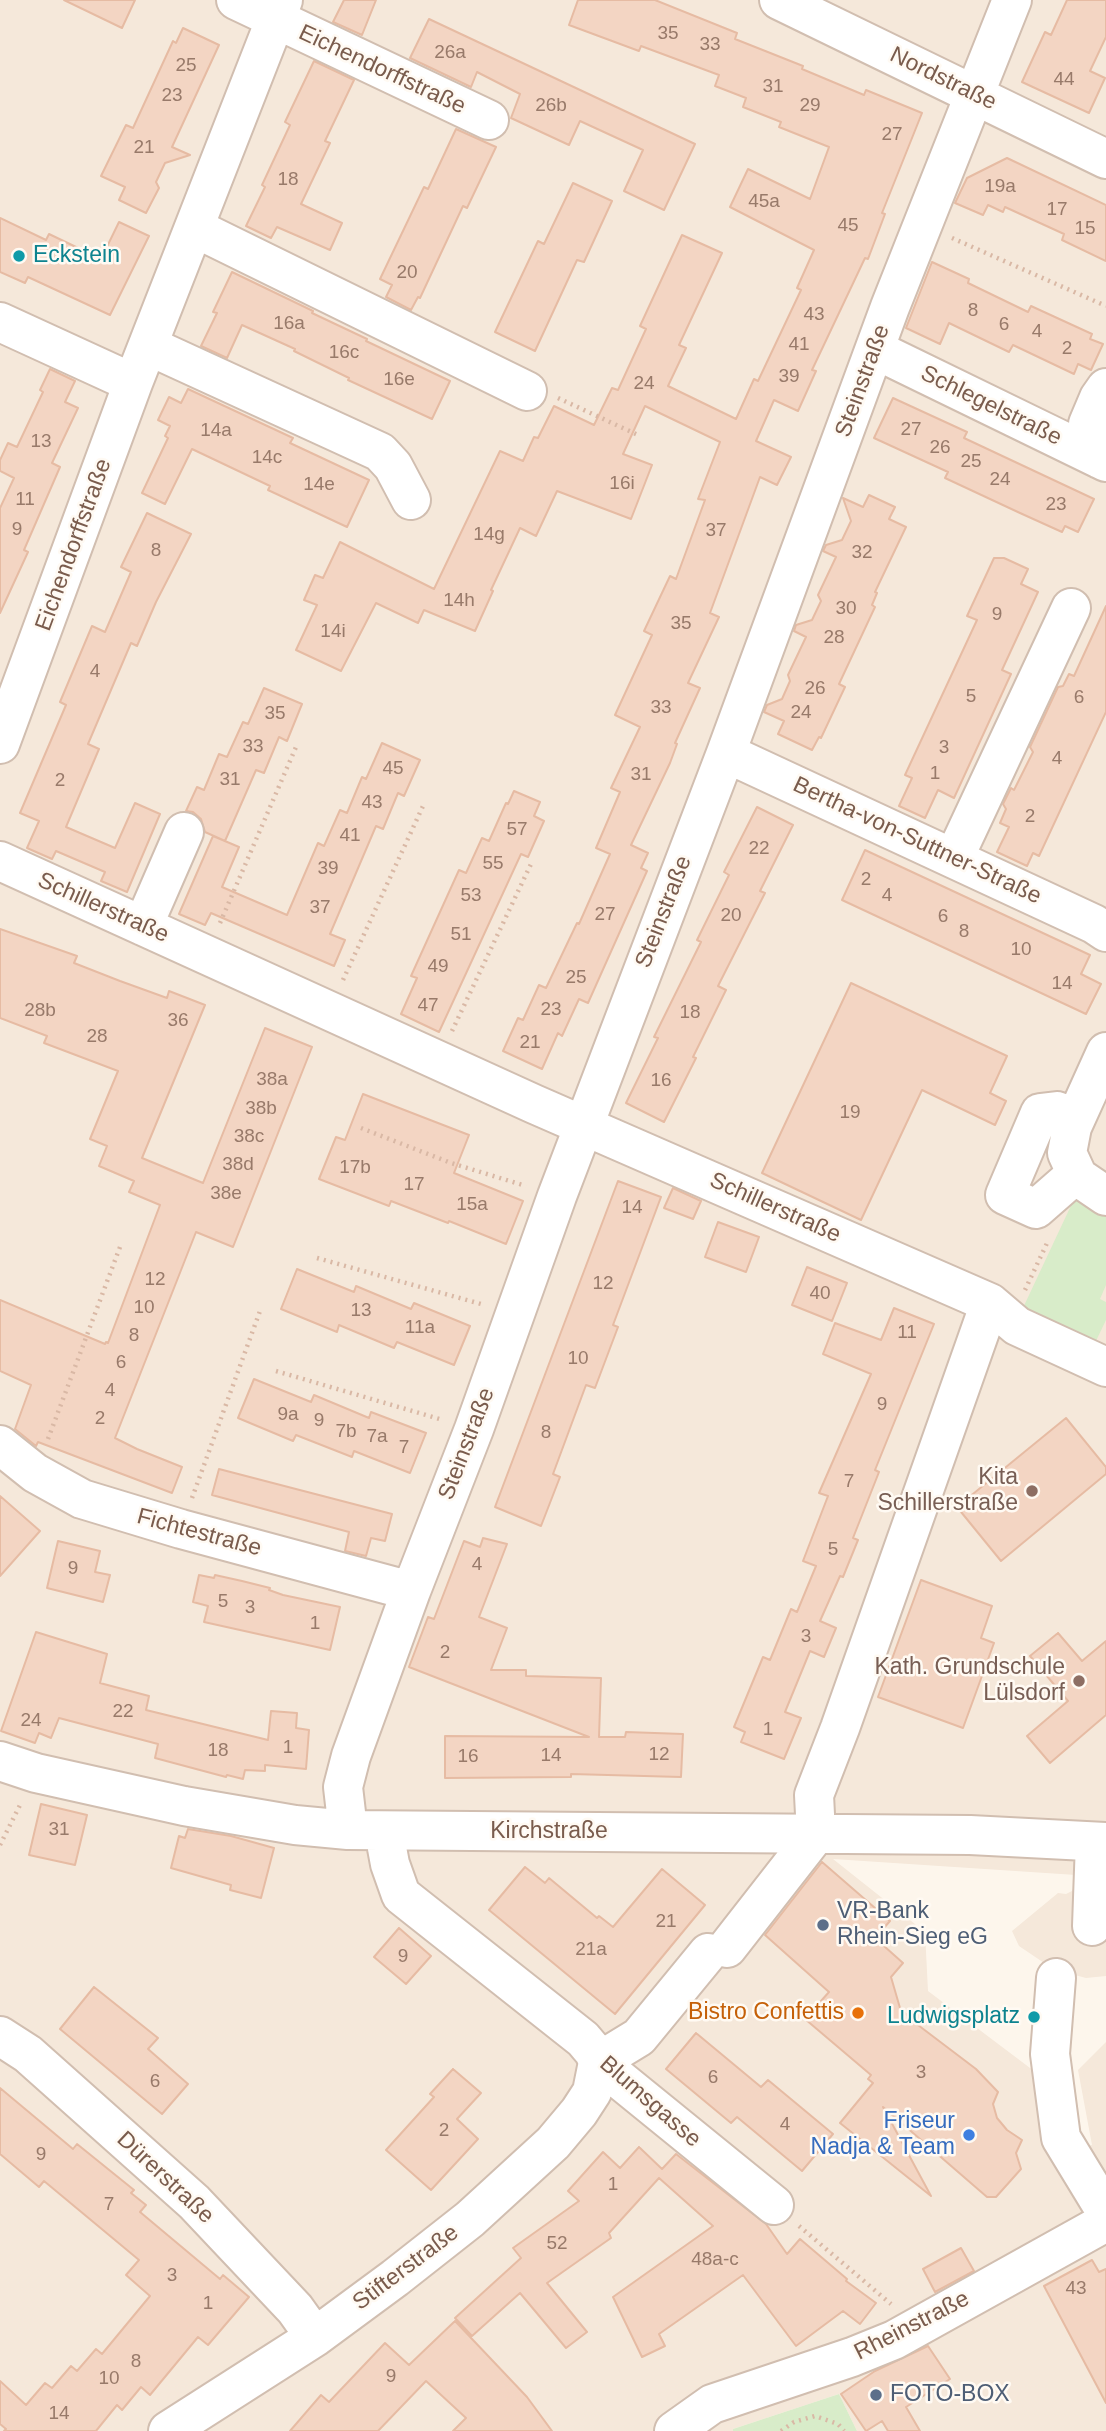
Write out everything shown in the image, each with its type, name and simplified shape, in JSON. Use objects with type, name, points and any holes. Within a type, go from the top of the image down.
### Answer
[{"type":"street","points":[[236,0],[279,9]]},
{"type":"street","name":"Nordstraße","points":[[779,0],[1106,159]]},
{"type":"street","name":"Steinstraße","points":[[366,1831],[342,1787],[351,1756],[474,1429],[584,1124],[726,753],[923,224],[1012,0]]},
{"type":"street","name":"Eichendorffstraße","points":[[0,744],[133,383],[279,9],[489,120]]},
{"type":"street","points":[[195,228],[538,393]]},
{"type":"street","points":[[0,322],[133,383]]},
{"type":"street","points":[[149,346],[380,453],[393,466],[411,500]]},
{"type":"street","name":"Schlegelstraße","points":[[876,350],[1104,460]]},
{"type":"street","points":[[1104,460],[1089,442],[1088,424],[1106,388]]},
{"type":"street","points":[[954,858],[1071,608]]},
{"type":"street","name":"Bertha-von-Suttner-Straße","points":[[726,753],[954,858],[1106,932]]},
{"type":"street","points":[[143,926],[184,832]]},
{"type":"street","name":"Schillerstraße","points":[[0,862],[1000,1312],[1106,1367]]},
{"type":"street","points":[[1076,1118],[1056,1111],[1040,1114],[1005,1195],[1036,1209],[1091,1185],[1067,1153],[1072,1127],[1106,1052]]},
{"type":"street","points":[[598,2062],[639,2037],[816,1834],[814,1795],[1000,1312]]},
{"type":"street","name":"Fichtestraße","points":[[0,1445],[35,1473],[82,1499],[181,1529],[411,1591]]},
{"type":"street","name":"Kirchstraße","points":[[0,1761],[36,1773],[250,1819],[366,1831],[970,1835],[1101,1842]]},
{"type":"street","name":"Blumsgasse","points":[[366,1831],[390,1864],[401,1895],[583,2039],[594,2052],[598,2062],[774,2205]]},
{"type":"street","points":[[1092,1926],[1101,1842]]},
{"type":"street","points":[[1056,1979],[1050,2054],[1061,2138],[1106,2212]]},
{"type":"street","name":"Dürerstraße","points":[[0,2036],[28,2054],[194,2202],[295,2309],[315,2337]]},
{"type":"street","name":"Stifterstraße","points":[[168,2431],[315,2337],[449,2236],[524,2171],[579,2112],[592,2092],[598,2062]]},
{"type":"street","name":"Rheinstraße","points":[[674,2431],[712,2404],[873,2350],[1106,2222]]},
{"type":"path","points":[[923,224],[1106,306]]},
{"type":"path","points":[[538,393],[638,435]]},
{"type":"path","points":[[207,954],[296,747]]},
{"type":"path","points":[[330,1009],[423,806]]},
{"type":"path","points":[[439,1060],[531,864]]},
{"type":"path","points":[[361,1128],[451,1163],[557,1196]]},
{"type":"path","points":[[1000,1312],[1050,1237]]},
{"type":"path","points":[[35,1473],[120,1247]]},
{"type":"path","points":[[317,1258],[515,1313]]},
{"type":"path","points":[[181,1529],[260,1311]]},
{"type":"path","points":[[276,1371],[474,1429]]},
{"type":"path","points":[[0,1845],[36,1773]]},
{"type":"path","points":[[774,2205],[884,2297],[915,2329]]},
{"type":"path","points":[[781,2431],[794,2422],[815,2416],[838,2424],[844,2431]]},
{"type":"shaded area","points":[[0,0],[1106,0],[1106,1976],[1086,1978],[1053,1969],[1019,1946],[1012,1931],[1058,1893],[1066,1894],[1072,1891],[1076,1875],[833,1859],[925,1932],[928,1991],[1038,2074],[1048,2150],[1092,2145],[1078,2070],[1106,2042],[1106,2431],[857,2431],[839,2394],[733,2431],[0,2431]]},
{"type":"green space","points":[[1075,1197],[1106,1213],[1106,1285],[1100,1299],[1106,1302],[1106,1320],[1095,1343],[1022,1310]]},
{"type":"green space","points":[[839,2394],[857,2431],[733,2431],[733,2429]]},
{"type":"building","points":[[64,0],[135,0],[122,28]]},
{"type":"building","points":[[344,0],[376,0],[362,35],[333,22]]},
{"type":"building","points":[[578,0],[655,0],[737,33],[735,39],[803,66],[802,69],[864,95],[866,90],[922,113],[882,213],[885,214],[868,259],[865,258],[812,370],[816,371],[798,411],[774,400],[756,441],[791,457],[777,485],[760,477],[710,613],[719,617],[688,683],[700,688],[675,743],[677,744],[670,763],[631,845],[648,853],[641,868],[647,871],[588,1003],[579,999],[562,1036],[558,1033],[542,1069],[503,1051],[518,1018],[523,1020],[539,985],[546,988],[577,923],[579,924],[610,854],[596,848],[620,792],[611,788],[640,727],[615,715],[652,635],[644,631],[670,576],[676,579],[705,500],[698,499],[720,442],[645,406],[623,454],[652,465],[631,519],[557,491],[536,536],[520,528],[475,631],[424,610],[418,623],[376,603],[341,671],[296,650],[317,605],[304,600],[315,575],[323,578],[340,542],[434,589],[500,451],[523,461],[534,437],[538,438],[554,406],[594,425],[612,388],[618,390],[646,329],[640,326],[682,235],[722,253],[679,345],[686,348],[668,386],[736,419],[754,379],[758,381],[801,290],[797,288],[814,250],[730,207],[748,169],[810,199],[829,147],[779,127],[781,122],[743,107],[746,98],[715,86],[719,75],[641,46],[639,51],[569,25]]},
{"type":"building","points":[[1067,0],[1106,0],[1106,37],[1090,71],[1105,78],[1089,113],[1022,82],[1045,32],[1051,35]]},
{"type":"building","points":[[429,19],[695,144],[664,210],[624,191],[643,150],[580,121],[569,145],[511,118],[520,94],[477,72],[471,87],[410,58]]},
{"type":"building","points":[[183,28],[219,45],[172,147],[190,155],[165,163],[156,182],[159,188],[146,213],[119,200],[125,187],[101,176],[126,125],[133,128],[173,41],[176,43]]},
{"type":"building","points":[[314,61],[354,80],[325,141],[330,143],[301,204],[342,223],[330,250],[277,227],[271,238],[246,226],[290,125],[285,122]]},
{"type":"building","points":[[456,129],[496,147],[467,208],[463,206],[420,298],[418,297],[411,310],[386,297],[392,285],[380,279],[424,187],[428,189]]},
{"type":"building","points":[[1007,158],[1106,205],[1106,261],[1062,240],[1064,234],[1005,207],[1003,212],[988,205],[983,215],[955,203],[967,178]]},
{"type":"building","points":[[573,183],[612,201],[584,262],[577,260],[535,351],[495,332],[538,241],[544,244]]},
{"type":"building","points":[[0,218],[46,240],[49,234],[101,259],[119,222],[149,236],[110,315],[28,277],[25,283],[0,272]]},
{"type":"building","points":[[932,262],[1028,312],[1031,306],[1092,334],[1090,339],[1103,344],[1091,370],[1078,364],[1074,374],[1013,345],[1009,352],[949,323],[940,344],[906,328]]},
{"type":"building","points":[[232,272],[450,381],[432,419],[348,380],[349,378],[294,351],[295,349],[242,325],[227,358],[201,346]]},
{"type":"building","points":[[50,369],[75,381],[65,402],[78,408],[52,463],[60,467],[24,550],[28,552],[0,613],[0,508],[14,478],[0,471],[0,460],[8,443],[17,447],[43,392],[40,390]]},
{"type":"building","points":[[188,389],[293,438],[290,443],[369,480],[347,527],[268,490],[270,486],[192,449],[165,504],[142,493],[168,438],[165,436],[170,426],[158,420],[169,397],[181,403]]},
{"type":"building","points":[[893,398],[967,432],[964,438],[1094,499],[1078,532],[1065,526],[1062,532],[1020,513],[945,478],[948,472],[874,438]]},
{"type":"building","points":[[869,495],[895,507],[889,519],[906,527],[875,592],[877,593],[872,605],[875,607],[839,684],[845,687],[821,738],[819,737],[812,750],[778,734],[784,721],[764,712],[767,705],[782,699],[790,681],[788,675],[806,637],[794,631],[796,625],[812,620],[821,601],[818,595],[836,557],[823,551],[826,545],[842,540],[851,521],[843,498],[863,507]]},
{"type":"building","points":[[147,513],[191,534],[137,646],[131,643],[88,744],[99,749],[66,827],[115,848],[135,803],[160,814],[127,892],[101,881],[105,872],[56,851],[52,859],[27,848],[39,821],[20,813],[66,705],[60,702],[92,626],[105,632],[131,572],[121,567]]},
{"type":"building","points":[[994,558],[1004,558],[1028,569],[1021,584],[1038,592],[1002,670],[1011,674],[954,798],[938,790],[925,818],[899,806],[912,778],[905,775],[977,620],[967,616]]},
{"type":"building","points":[[1106,606],[1106,712],[1039,856],[1033,853],[1027,866],[997,852],[1009,827],[1000,823],[1006,809],[1003,804],[1011,788],[1014,790],[1033,752],[1030,747],[1058,687],[1063,686],[1069,674],[1074,676]]},
{"type":"building","points":[[264,688],[302,704],[287,741],[279,737],[264,773],[256,770],[225,841],[205,832],[201,819],[193,812],[186,811],[197,787],[204,790],[219,754],[227,757],[243,722],[248,724]]},
{"type":"building","points":[[382,743],[420,760],[404,796],[398,793],[383,829],[376,826],[330,934],[345,940],[334,966],[211,913],[205,925],[179,914],[213,836],[239,847],[222,887],[287,915],[318,843],[324,846],[340,810],[347,813],[362,777],[366,779]]},
{"type":"building","points":[[514,791],[540,802],[534,816],[544,821],[528,857],[521,854],[439,1032],[401,1014],[417,978],[411,976],[459,870],[466,873],[482,838],[489,841]]},
{"type":"building","points":[[757,807],[793,825],[760,891],[765,893],[718,986],[726,990],[664,1122],[626,1103],[658,1038],[654,1037],[701,942],[697,940],[729,875],[724,872]]},
{"type":"building","points":[[865,850],[1090,955],[1081,974],[1101,984],[1086,1014],[842,900]]},
{"type":"building","points":[[0,929],[77,956],[74,963],[120,981],[167,998],[169,991],[205,1005],[142,1158],[203,1183],[265,1028],[312,1047],[233,1247],[196,1232],[115,1438],[182,1467],[172,1493],[38,1442],[36,1446],[15,1429],[31,1385],[0,1371],[0,1300],[108,1343],[160,1205],[129,1192],[134,1181],[99,1166],[107,1146],[90,1139],[118,1071],[44,1043],[47,1036],[0,1018]]},
{"type":"building","points":[[851,983],[1007,1056],[990,1093],[1006,1101],[995,1125],[922,1090],[861,1220],[762,1173]]},
{"type":"building","points":[[363,1094],[469,1135],[454,1173],[523,1201],[506,1244],[449,1221],[448,1223],[391,1201],[389,1206],[319,1179],[336,1137],[345,1140]]},
{"type":"building","points":[[618,1181],[661,1197],[613,1325],[618,1327],[595,1388],[586,1385],[553,1474],[560,1477],[541,1526],[495,1507]]},
{"type":"building","points":[[673,1188],[701,1201],[693,1219],[664,1208]]},
{"type":"building","points":[[718,1222],[759,1237],[746,1272],[705,1257]]},
{"type":"building","points":[[807,1267],[847,1283],[832,1321],[792,1305]]},
{"type":"building","points":[[297,1269],[354,1292],[356,1286],[411,1309],[414,1303],[470,1326],[454,1365],[397,1342],[394,1348],[339,1325],[337,1332],[281,1309]]},
{"type":"building","points":[[894,1308],[934,1324],[875,1470],[879,1472],[853,1538],[858,1540],[843,1577],[840,1576],[820,1621],[836,1628],[824,1657],[810,1651],[785,1712],[801,1718],[784,1759],[741,1742],[745,1732],[734,1727],[763,1657],[770,1660],[791,1609],[797,1612],[816,1566],[803,1561],[828,1496],[819,1493],[871,1374],[823,1354],[835,1323],[881,1340]]},
{"type":"building","points":[[254,1379],[311,1402],[314,1395],[369,1418],[371,1412],[426,1433],[410,1473],[354,1451],[352,1457],[296,1435],[293,1441],[238,1418]]},
{"type":"building","name":"Kita Schillerstraße","points":[[1066,1418],[1106,1467],[1106,1474],[1001,1561],[957,1507]]},
{"type":"building","points":[[219,1469],[392,1514],[385,1541],[371,1538],[366,1556],[345,1551],[349,1532],[212,1495]]},
{"type":"building","points":[[0,1496],[40,1531],[0,1576]]},
{"type":"building","points":[[483,1538],[507,1544],[479,1617],[507,1628],[491,1670],[526,1670],[526,1676],[601,1678],[599,1737],[625,1737],[626,1732],[683,1734],[681,1777],[571,1774],[571,1777],[445,1778],[445,1736],[589,1737],[409,1667],[428,1617],[434,1619],[464,1541],[480,1547]]},
{"type":"building","points":[[58,1541],[100,1551],[95,1572],[110,1575],[103,1602],[47,1588]]},
{"type":"building","points":[[199,1575],[214,1578],[215,1575],[242,1581],[270,1588],[269,1590],[283,1595],[340,1607],[330,1650],[204,1622],[208,1606],[193,1602]]},
{"type":"building","points":[[921,1580],[992,1606],[981,1638],[994,1643],[963,1728],[878,1697]]},
{"type":"building","points":[[36,1632],[107,1654],[100,1683],[149,1696],[146,1710],[268,1740],[271,1711],[297,1713],[296,1728],[309,1730],[306,1769],[265,1765],[265,1771],[245,1770],[243,1779],[227,1775],[226,1777],[155,1758],[158,1744],[59,1718],[51,1738],[39,1733],[35,1743],[1,1731]]},
{"type":"building","name":"Kath. Grundschule Lülsdorf","points":[[1058,1633],[1082,1661],[1106,1641],[1106,1715],[1050,1763],[1027,1736],[1068,1701],[1030,1656]]},
{"type":"building","points":[[41,1804],[87,1815],[75,1865],[29,1855]]},
{"type":"building","points":[[188,1829],[231,1836],[274,1848],[261,1898],[230,1890],[231,1885],[171,1868],[179,1836],[185,1838]]},
{"type":"building","points":[[822,1862],[890,1921],[875,1938],[903,1963],[891,1977],[900,2008],[914,2022],[976,2069],[998,2092],[993,2104],[997,2118],[1007,2130],[1022,2140],[1016,2153],[1021,2169],[996,2197],[987,2197],[883,2107],[931,2196],[840,2123],[873,2083],[868,2079],[871,2075],[805,2019],[829,1992],[765,1935]]},
{"type":"building","points":[[525,1867],[545,1883],[549,1878],[597,1918],[599,1916],[613,1927],[662,1869],[705,1905],[615,2014],[489,1910]]},
{"type":"building","points":[[399,1928],[431,1956],[406,1984],[374,1957]]},
{"type":"building","points":[[94,1987],[158,2038],[148,2049],[188,2084],[162,2114],[60,2029]]},
{"type":"building","points":[[696,2033],[761,2087],[768,2080],[833,2134],[802,2171],[737,2117],[731,2123],[666,2069]]},
{"type":"building","points":[[453,2069],[481,2093],[457,2119],[478,2139],[431,2190],[386,2150],[434,2097],[430,2094]]},
{"type":"building","points":[[0,2088],[73,2149],[77,2144],[134,2190],[131,2193],[146,2205],[140,2212],[220,2279],[223,2275],[249,2297],[208,2345],[198,2337],[150,2395],[141,2387],[122,2410],[117,2405],[96,2431],[4,2431],[6,2429],[0,2424],[0,2381],[26,2405],[45,2383],[52,2388],[71,2366],[77,2371],[96,2349],[102,2354],[150,2296],[126,2275],[139,2260],[44,2181],[39,2187],[0,2154]]},
{"type":"building","points":[[639,2147],[662,2169],[676,2154],[766,2224],[787,2254],[800,2239],[847,2279],[846,2281],[876,2303],[860,2324],[843,2311],[796,2346],[743,2275],[659,2334],[665,2346],[642,2357],[613,2297],[713,2226],[659,2178],[609,2233],[611,2238],[547,2283],[587,2332],[566,2348],[520,2293],[472,2336],[455,2318],[521,2258],[513,2248],[579,2201],[568,2191],[603,2152],[620,2168]]},
{"type":"building","points":[[961,2248],[974,2271],[935,2292],[923,2269]]},
{"type":"building","points":[[1092,2260],[1099,2272],[1106,2269],[1106,2403],[1044,2286]]},
{"type":"building","points":[[455,2321],[527,2397],[552,2431],[453,2431],[466,2418],[426,2381],[378,2431],[290,2431],[321,2395],[329,2402],[385,2343],[409,2365]]},
{"type":"building","points":[[928,2346],[950,2379],[906,2407],[920,2431],[888,2431],[882,2421],[866,2431],[841,2394],[875,2371]]},
{"type":"place","name":"Eckstein","points":[[19,256]]},
{"type":"place","name":"Kita Schillerstraße","points":[[1032,1491]]},
{"type":"place","name":"Kath. Grundschule Lülsdorf","points":[[1079,1681]]},
{"type":"place","name":"VR-Bank Rhein-Sieg eG","points":[[823,1925]]},
{"type":"place","name":"Bistro Confettis","points":[[858,2013]]},
{"type":"place","name":"Ludwigsplatz","points":[[1034,2017]]},
{"type":"place","name":"Friseur Nadja & Team","points":[[969,2135]]},
{"type":"place","name":"FOTO-BOX","points":[[876,2395]]}]
